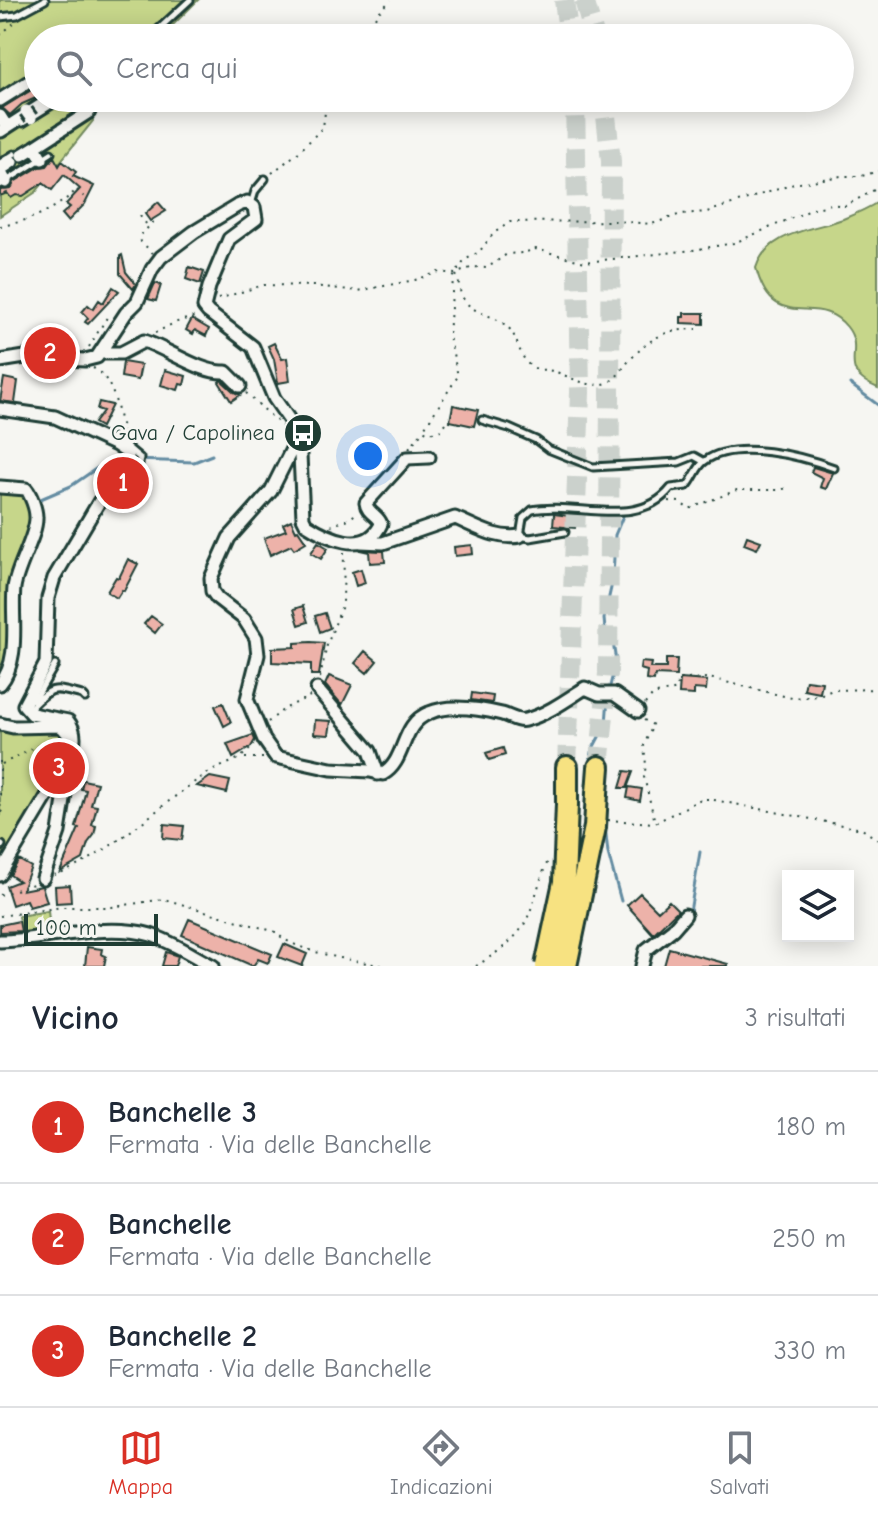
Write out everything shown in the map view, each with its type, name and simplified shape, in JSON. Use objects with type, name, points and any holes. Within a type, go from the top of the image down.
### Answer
[{"type":"highway","points":[[546,966],[564,882],[567,767]]},
{"type":"highway","points":[[566,966],[595,827],[599,767]]},
{"type":"street","points":[[0,100],[24,85]]},
{"type":"street","points":[[2,127],[30,112]]},
{"type":"street","points":[[2,177],[12,159],[89,112]]},
{"type":"street","points":[[35,147],[46,156]]},
{"type":"street","points":[[0,361],[25,357],[94,359],[102,353],[126,313],[137,302],[161,257],[243,202],[251,204],[256,219],[229,239],[205,307],[253,347],[274,398],[297,431],[303,471],[303,518],[315,529],[341,543],[383,543],[455,518],[495,536],[520,536]]},
{"type":"street","points":[[102,353],[112,355],[126,352],[144,341],[200,366],[226,372],[240,386]]},
{"type":"street","points":[[0,409],[55,417],[126,452],[129,461],[127,472],[99,502],[50,588],[46,663],[24,705],[68,721],[73,728],[74,739],[60,825],[43,878]]},
{"type":"street","points":[[297,431],[271,491],[229,538],[211,578],[212,591],[217,598],[244,619],[256,638],[258,655],[247,699],[270,750],[279,758],[331,769],[387,773],[413,723],[436,710],[451,708],[494,712],[526,720],[564,704],[587,688],[599,694],[614,694],[638,711]]},
{"type":"street","points":[[356,542],[380,528],[380,521],[366,503],[407,458],[429,457]]},
{"type":"street","points":[[0,487],[26,489],[36,518],[17,570],[12,618],[13,654],[0,684]]},
{"type":"street","points":[[317,689],[370,751],[378,774]]},
{"type":"street","points":[[0,724],[13,727],[61,726],[68,734],[71,756],[0,875]]},
{"type":"street","points":[[642,966],[646,950],[673,929],[685,915]]},
{"type":"street","points":[[0,941],[73,934],[133,933],[162,939],[213,966]]},
{"type":"lane","points":[[0,17],[17,15],[45,0]]},
{"type":"lane","points":[[164,24],[190,0]]},
{"type":"lane","points":[[27,117],[35,112]]},
{"type":"lane","points":[[2,177],[46,156]]},
{"type":"lane","points":[[251,204],[255,191],[265,179]]},
{"type":"lane","points":[[482,420],[509,428],[557,453],[593,467],[679,462],[694,456],[703,461]]},
{"type":"lane","points":[[115,437],[139,455],[141,462],[138,469],[127,472]]},
{"type":"lane","points":[[565,532],[530,538],[520,536],[523,518],[532,510],[593,509],[617,513],[659,500],[671,488],[687,486],[703,461],[732,450],[752,449],[834,468]]},
{"type":"lane","points":[[32,710],[55,665]]},
{"type":"lane","points":[[32,710],[48,690],[54,688],[85,698]]},
{"type":"path","points":[[371,24],[391,0]]},
{"type":"path","points":[[265,179],[300,151],[323,127],[325,112]]},
{"type":"path","points":[[446,423],[441,430],[429,433],[423,430],[458,376],[449,336],[455,274],[465,260],[479,252],[494,233],[510,222],[615,221],[652,224],[681,214],[707,212],[794,184],[841,176],[862,176],[878,171]]},
{"type":"path","points":[[144,341],[162,328],[192,318],[205,307],[264,285],[358,291],[439,272],[455,274],[473,267],[487,268],[507,254],[536,249],[585,262],[693,250],[734,243],[813,209],[831,204],[845,206],[878,188]]},
{"type":"path","points":[[0,226],[34,219],[66,200],[76,189],[88,201]]},
{"type":"path","points":[[140,216],[148,225]]},
{"type":"path","points":[[155,220],[140,239],[149,250],[161,257]]},
{"type":"path","points":[[455,274],[463,299],[473,308],[505,324],[514,334],[518,350],[528,364],[535,369],[552,371],[589,384],[601,385],[612,380],[646,342],[670,330],[697,329]]},
{"type":"path","points":[[109,314],[90,342],[85,363],[99,371],[106,380],[130,448]]},
{"type":"path","points":[[240,386],[281,426],[297,431]]},
{"type":"path","points":[[659,500],[679,502],[689,509],[737,490],[780,490],[790,487]]},
{"type":"path","points":[[315,529],[351,518],[366,503]]},
{"type":"path","points":[[243,758],[272,717],[317,689],[327,645],[343,603],[345,556],[341,543]]},
{"type":"path","points":[[655,823],[644,777],[644,745],[653,725],[641,718],[638,711],[653,695],[677,689],[680,679],[709,678],[792,698],[820,696],[832,690],[878,689]]},
{"type":"path","points":[[0,795],[1,763],[46,742],[52,746]]},
{"type":"path","points":[[0,895],[63,873],[82,863],[208,773],[243,758],[279,758]]},
{"type":"path","points":[[599,820],[655,823],[701,799],[709,799],[862,829],[878,840]]},
{"type":"path","points":[[0,804],[3,809],[0,814]]},
{"type":"path","points":[[476,966],[516,935],[526,921],[548,861]]},
{"type":"path","points":[[0,916],[63,907],[112,907],[164,899],[276,932],[282,940],[298,946],[386,966]]},
{"type":"green space","points":[[0,0],[198,0],[174,24],[24,24],[24,112],[92,112],[93,121],[36,192],[0,216]]},
{"type":"green space","points":[[878,202],[878,388],[857,374],[854,345],[847,327],[835,316],[823,311],[785,307],[774,301],[764,289],[756,268],[762,256],[780,240],[843,219]]},
{"type":"green space","points":[[0,491],[19,492],[25,496],[31,509],[32,524],[15,564],[10,649],[0,679]]},
{"type":"green space","points":[[0,726],[58,729],[68,753],[0,872]]},
{"type":"green space","points":[[48,911],[50,929],[22,934],[19,916]]},
{"type":"building","points":[[24,95],[24,103],[10,115],[2,108]]},
{"type":"building","points":[[54,157],[59,166],[62,161],[76,172],[73,176],[94,186],[85,204],[68,221],[62,214],[70,207],[66,204],[80,189],[64,175],[52,190],[43,183],[23,196],[11,198],[7,193],[0,196],[0,190],[11,189],[14,182],[39,167],[47,166]]},
{"type":"building","points":[[158,202],[166,211],[150,221],[145,214]]},
{"type":"building","points":[[122,255],[126,272],[136,284],[133,289],[120,274]]},
{"type":"building","points":[[189,267],[204,272],[200,284],[186,279]]},
{"type":"building","points":[[155,283],[161,285],[156,301],[148,299]]},
{"type":"building","points":[[113,287],[119,291],[88,324],[85,322],[88,318],[82,312],[88,305],[93,309],[99,300],[103,303]]},
{"type":"building","points":[[684,313],[704,313],[704,324],[681,323]]},
{"type":"building","points":[[192,319],[209,329],[206,336],[195,330],[193,334],[186,330]]},
{"type":"building","points":[[274,343],[282,359],[287,358],[290,381],[278,383],[274,359],[268,346]]},
{"type":"building","points":[[123,362],[141,365],[138,380],[121,377]]},
{"type":"building","points":[[165,370],[186,376],[184,385],[180,384],[178,390],[161,385]]},
{"type":"building","points":[[4,378],[18,381],[15,403],[0,401]]},
{"type":"building","points":[[221,380],[240,395],[231,401],[219,382]]},
{"type":"building","points":[[99,402],[112,405],[101,427],[94,423],[103,411],[97,409]]},
{"type":"building","points":[[453,405],[478,410],[474,426],[450,421]]},
{"type":"building","points":[[813,467],[833,473],[826,489],[820,487],[823,478],[811,472]]},
{"type":"building","points":[[554,514],[577,517],[575,528],[553,526]]},
{"type":"building","points":[[291,520],[306,542],[294,549],[291,545],[270,555],[264,538],[286,530],[283,524]]},
{"type":"building","points":[[747,536],[761,541],[757,549],[744,544]]},
{"type":"building","points":[[318,542],[328,548],[321,559],[311,553]]},
{"type":"building","points":[[472,545],[473,554],[455,556],[454,547]]},
{"type":"building","points":[[360,550],[384,551],[385,562],[370,563],[369,552]]},
{"type":"building","points":[[128,559],[138,564],[117,598],[107,592],[116,577],[119,578]]},
{"type":"building","points":[[361,569],[365,583],[356,586],[352,572]]},
{"type":"building","points":[[303,606],[308,622],[299,625],[294,609]]},
{"type":"building","points":[[325,613],[330,628],[320,632],[315,616]]},
{"type":"building","points":[[151,616],[162,624],[155,633],[144,624]]},
{"type":"building","points":[[295,643],[324,643],[319,675],[311,675],[311,664],[272,662],[272,648],[295,647]]},
{"type":"building","points":[[365,651],[377,661],[367,673],[355,663]]},
{"type":"building","points":[[666,659],[677,659],[676,676],[655,675],[654,681],[646,680],[647,671],[640,669],[641,662],[651,663],[650,668],[666,668]]},
{"type":"building","points":[[329,676],[352,685],[342,705],[325,685]]},
{"type":"building","points":[[680,679],[707,681],[706,690],[694,689],[694,695],[679,694]]},
{"type":"building","points":[[806,680],[822,682],[820,693],[804,690]]},
{"type":"building","points":[[472,693],[493,696],[492,703],[471,700]]},
{"type":"building","points":[[223,703],[231,722],[224,726],[215,706]]},
{"type":"building","points":[[315,720],[331,721],[329,735],[314,734]]},
{"type":"building","points":[[253,735],[255,740],[251,747],[233,758],[227,744]]},
{"type":"building","points":[[503,748],[505,755],[489,760],[486,753]]},
{"type":"building","points":[[625,771],[633,772],[627,788],[620,788]]},
{"type":"building","points":[[210,777],[230,781],[227,793],[197,786]]},
{"type":"building","points":[[83,780],[97,783],[91,805],[97,806],[92,825],[96,826],[94,835],[83,859],[60,872],[79,828],[76,827],[86,790],[81,789]]},
{"type":"building","points":[[629,787],[642,789],[640,801],[627,798]]},
{"type":"building","points":[[164,824],[184,826],[182,840],[163,838]]},
{"type":"building","points":[[19,860],[31,867],[22,890],[42,886],[47,902],[29,907],[26,900],[12,905],[6,886],[19,881],[10,875]]},
{"type":"building","points":[[70,885],[71,902],[56,903],[55,886]]},
{"type":"building","points":[[640,893],[658,911],[669,901],[678,910],[653,934],[627,905]]},
{"type":"building","points":[[189,919],[272,954],[268,963],[258,959],[253,966],[182,935]]},
{"type":"building","points":[[19,921],[21,931],[0,932],[0,925]]},
{"type":"building","points":[[284,944],[307,954],[302,966],[278,957]]},
{"type":"building","points":[[87,947],[102,949],[101,954],[106,956],[104,966],[85,966]]},
{"type":"building","points":[[669,948],[728,964],[728,966],[664,966]]},
{"type":"building","points":[[166,952],[178,956],[175,966],[162,966]]},
{"type":"waterway","points":[[850,384],[878,405]]},
{"type":"waterway","points":[[133,460],[194,462],[212,455]]},
{"type":"waterway","points":[[36,501],[71,486],[100,466],[125,461]]},
{"type":"waterway","points":[[609,690],[616,662],[613,642],[605,629],[604,619],[613,579],[615,535],[623,516]]},
{"type":"waterway","points":[[589,769],[591,752],[606,724],[608,697]]},
{"type":"waterway","points":[[605,826],[608,853],[621,901]]},
{"type":"waterway","points":[[690,912],[700,852]]},
{"type":"tunnel","points":[[564,0],[567,24]]},
{"type":"tunnel","points":[[584,0],[591,24]]},
{"type":"tunnel","points":[[567,767],[580,392],[575,112]]},
{"type":"tunnel","points":[[599,767],[608,673],[611,161],[606,112]]},
{"type":"place","name":"Banchelle","points":[[50,353]]},
{"type":"place","name":"Gava / Capolinea","points":[[303,433]]},
{"type":"place","name":"Banchelle 3","points":[[123,483]]},
{"type":"place","name":"Banchelle 2","points":[[59,768]]}]
